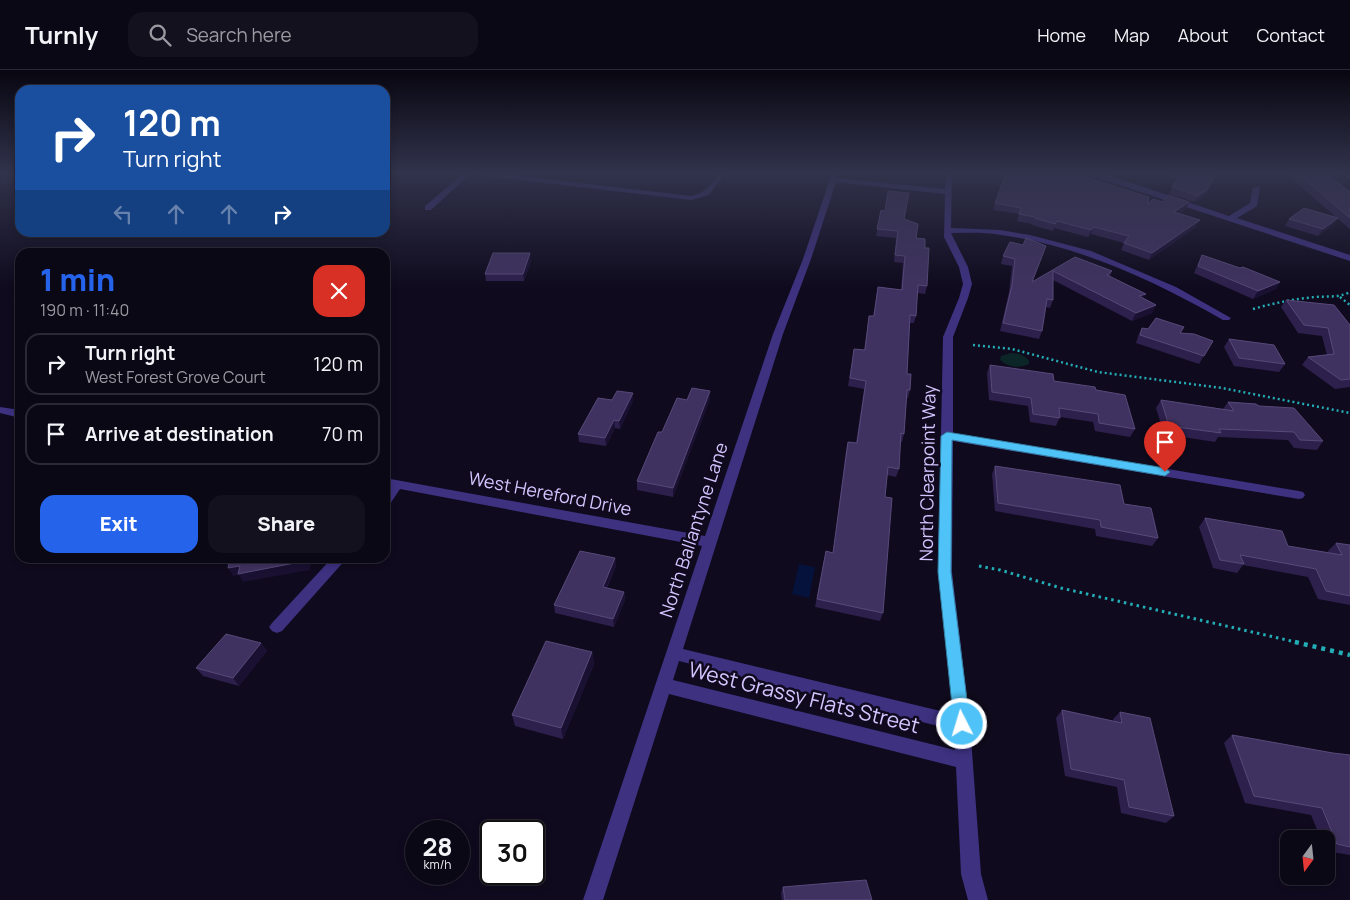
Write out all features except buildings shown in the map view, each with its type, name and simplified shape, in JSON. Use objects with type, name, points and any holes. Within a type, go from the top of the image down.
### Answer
[{"type":"street","name":"North Ballantyne Lane","points":[[593,900],[778,334],[807,259],[822,212]]},
{"type":"street","name":"North Clearpoint Way","points":[[947,212],[948,237],[966,270],[968,288],[951,324],[948,337],[945,572],[962,724],[971,874],[978,900]]},
{"type":"street","points":[[1211,212],[1350,258]]},
{"type":"street","points":[[1231,218],[1241,212]]},
{"type":"street","points":[[947,230],[997,232],[1074,249],[1168,286],[1226,318]]},
{"type":"street","points":[[0,410],[15,413]]},
{"type":"street","points":[[947,436],[1299,495]]},
{"type":"street","name":"West Hereford Drive","points":[[391,483],[709,542]]},
{"type":"street","points":[[278,628],[336,563]]},
{"type":"street","name":"West Grassy Flats Street","points":[[673,653],[962,724]]},
{"type":"street","name":"West Grassy Flats Street","points":[[662,686],[964,761]]},
{"type":"path","points":[[1252,309],[1317,297],[1340,297],[1350,292]]},
{"type":"path","points":[[1340,297],[1350,305]]},
{"type":"path","points":[[973,344],[1012,349],[1106,373],[1222,388],[1350,413]]},
{"type":"path","points":[[979,566],[1000,570],[1061,588],[1194,617],[1350,655]]},
{"type":"green space","points":[[1011,353],[1023,356],[1029,361],[1029,364],[1014,366],[1000,360],[1001,356]]},
{"type":"water","points":[[799,564],[815,567],[809,598],[792,594]]},
{"type":"route","points":[[962,724],[945,572],[947,436],[1165,472]]}]
